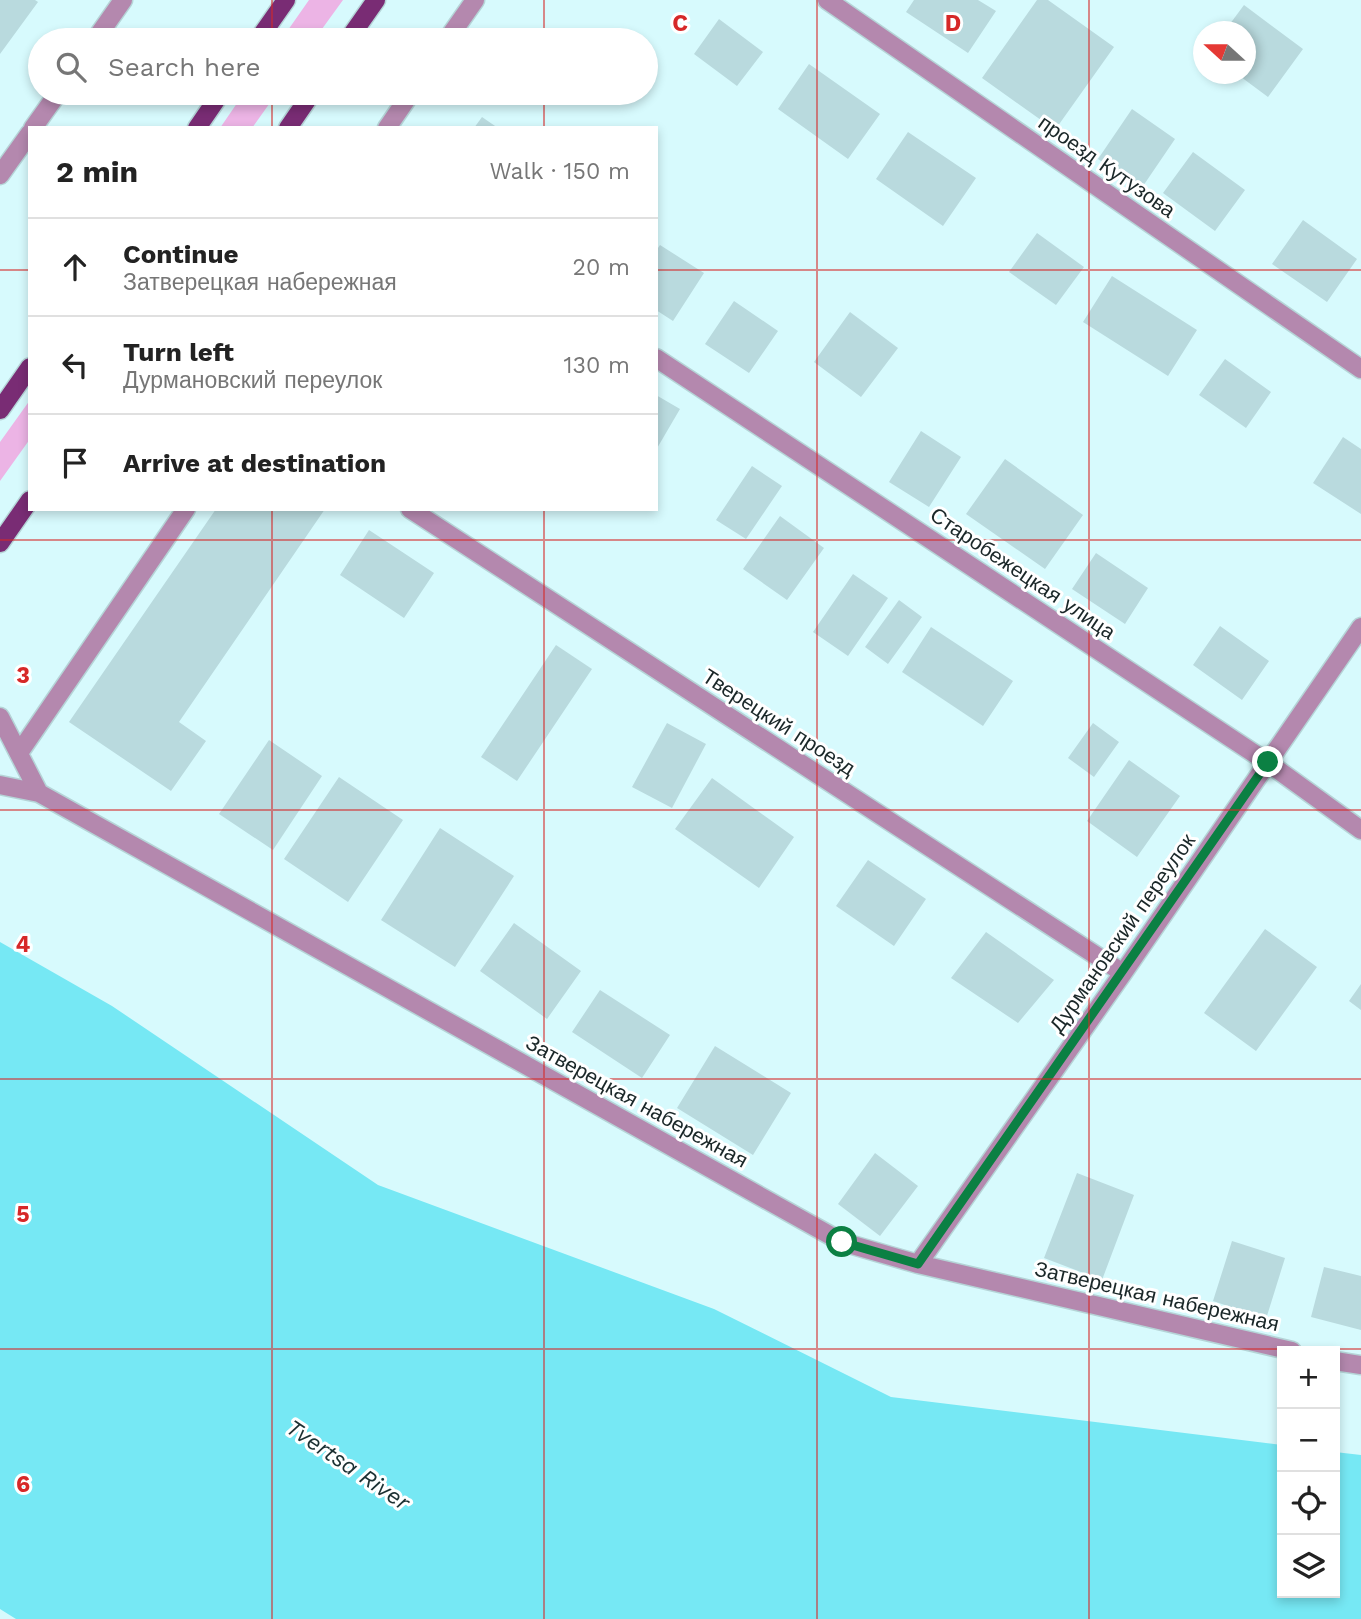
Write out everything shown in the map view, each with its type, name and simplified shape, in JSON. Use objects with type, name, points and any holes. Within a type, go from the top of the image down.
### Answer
[{"type":"main road","points":[[266,28],[286,0]]},
{"type":"main road","points":[[356,28],[376,0]]},
{"type":"main road","points":[[198,126],[213,105]]},
{"type":"main road","points":[[289,126],[304,105]]},
{"type":"main road","points":[[0,410],[28,370]]},
{"type":"main road","points":[[0,543],[28,503]]},
{"type":"street","points":[[104,28],[124,0]]},
{"type":"street","points":[[455,28],[475,0]]},
{"type":"street","name":"проезд Кутузова","points":[[827,0],[1361,369]]},
{"type":"street","points":[[34,126],[49,105]]},
{"type":"street","points":[[388,126],[403,105]]},
{"type":"street","points":[[0,175],[28,136]]},
{"type":"street","name":"Старобежецкая улица","points":[[658,359],[1268,762],[1361,830]]},
{"type":"street","points":[[19,753],[185,511]]},
{"type":"street","name":"Тверецкий проезд","points":[[413,511],[1123,973]]},
{"type":"street","name":"Дурмановский переулок","points":[[918,1264],[1123,973],[1361,627]]},
{"type":"street","points":[[0,717],[39,793]]},
{"type":"street","name":"Затверецкая набережная","points":[[0,785],[39,793],[842,1242],[918,1264],[1277,1348]]},
{"type":"street","points":[[1340,1362],[1361,1365]]},
{"type":"shaded area","points":[[309,0],[343,0],[323,28],[289,28]]},
{"type":"shaded area","points":[[236,105],[268,105],[253,126],[221,126]]},
{"type":"shaded area","points":[[28,403],[28,442],[0,481],[0,442]]},
{"type":"water","name":"Tvertsa River","points":[[0,942],[112,1006],[378,1185],[714,1309],[891,1397],[1277,1444],[1277,1598],[1340,1598],[1340,1453],[1361,1455],[1361,1619],[16,1619],[0,1609]]},
{"type":"building","points":[[0,0],[38,2],[0,54]]},
{"type":"building","points":[[914,0],[978,0],[996,11],[968,53],[906,12]]},
{"type":"building","points":[[1037,0],[1048,0],[1114,47],[1055,130],[982,78]]},
{"type":"building","points":[[1244,5],[1303,49],[1268,97],[1250,84],[1256,84],[1256,21],[1232,21]]},
{"type":"building","points":[[719,19],[763,52],[737,86],[694,54]]},
{"type":"building","points":[[809,64],[880,114],[848,159],[778,109]]},
{"type":"building","points":[[1132,109],[1175,139],[1141,189],[1098,159]]},
{"type":"building","points":[[482,117],[495,126],[475,126]]},
{"type":"building","points":[[908,132],[976,178],[943,226],[876,179]]},
{"type":"building","points":[[1193,152],[1245,190],[1215,231],[1163,193]]},
{"type":"building","points":[[1303,220],[1357,259],[1327,302],[1272,264]]},
{"type":"building","points":[[1037,233],[1084,267],[1056,305],[1009,272]]},
{"type":"building","points":[[660,245],[704,273],[673,321],[658,311]]},
{"type":"building","points":[[1112,276],[1197,330],[1168,376],[1083,322]]},
{"type":"building","points":[[734,301],[778,331],[749,373],[705,344]]},
{"type":"building","points":[[850,312],[898,348],[861,397],[814,362]]},
{"type":"building","points":[[1225,359],[1271,392],[1246,428],[1199,395]]},
{"type":"building","points":[[658,396],[680,409],[658,447]]},
{"type":"building","points":[[921,431],[961,457],[929,507],[889,482]]},
{"type":"building","points":[[1343,437],[1361,449],[1361,514],[1313,483]]},
{"type":"building","points":[[1005,459],[1083,515],[1045,569],[966,514]]},
{"type":"building","points":[[752,466],[782,486],[746,539],[716,520]]},
{"type":"building","points":[[215,511],[324,511],[179,722],[206,741],[171,791],[69,722]]},
{"type":"building","points":[[780,516],[824,548],[787,600],[743,569]]},
{"type":"building","points":[[369,530],[434,573],[404,618],[340,575]]},
{"type":"building","points":[[1096,553],[1148,588],[1125,624],[1072,589]]},
{"type":"building","points":[[853,574],[888,598],[848,656],[813,632]]},
{"type":"building","points":[[899,600],[922,617],[888,664],[865,647]]},
{"type":"building","points":[[1220,626],[1269,661],[1242,700],[1193,665]]},
{"type":"building","points":[[931,627],[1013,681],[983,726],[902,672]]},
{"type":"building","points":[[556,645],[592,669],[517,781],[481,757]]},
{"type":"building","points":[[667,723],[706,744],[672,808],[632,787]]},
{"type":"building","points":[[1093,723],[1119,742],[1094,777],[1068,758]]},
{"type":"building","points":[[269,740],[322,776],[273,850],[219,814]]},
{"type":"building","points":[[1129,760],[1180,796],[1137,857],[1087,821]]},
{"type":"building","points":[[339,777],[403,820],[348,902],[284,859]]},
{"type":"building","points":[[712,778],[794,837],[759,888],[675,829]]},
{"type":"building","points":[[440,828],[514,876],[455,967],[381,920]]},
{"type":"building","points":[[868,860],[926,899],[894,946],[836,906]]},
{"type":"building","points":[[514,923],[581,971],[547,1019],[480,971]]},
{"type":"building","points":[[1265,929],[1317,967],[1256,1051],[1204,1013]]},
{"type":"building","points":[[986,932],[1054,980],[1018,1023],[951,978]]},
{"type":"building","points":[[1361,984],[1361,1010],[1349,1001]]},
{"type":"building","points":[[600,990],[670,1035],[642,1078],[572,1032]]},
{"type":"building","points":[[715,1046],[791,1093],[753,1155],[677,1108]]},
{"type":"building","points":[[875,1153],[918,1186],[880,1236],[838,1204]]},
{"type":"building","points":[[1077,1173],[1134,1195],[1102,1280],[1044,1258]]},
{"type":"building","points":[[1232,1241],[1285,1258],[1266,1319],[1213,1301]]},
{"type":"building","points":[[1324,1267],[1361,1276],[1361,1330],[1311,1317]]},
{"type":"route","points":[[842,1242],[918,1264],[1268,762]]}]
